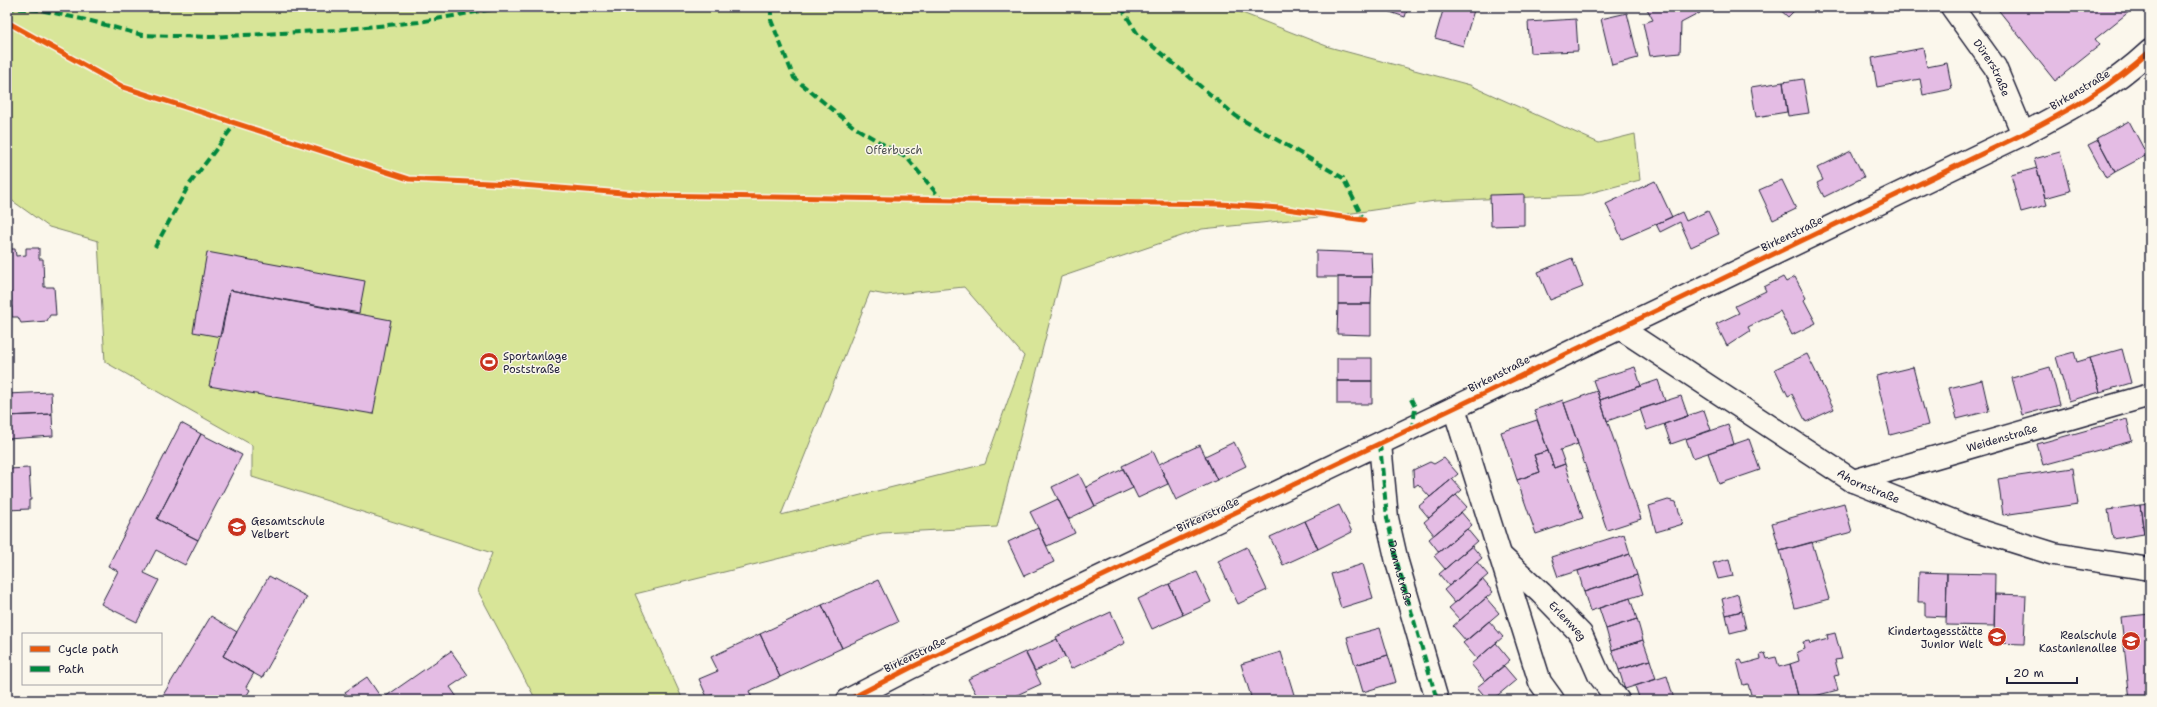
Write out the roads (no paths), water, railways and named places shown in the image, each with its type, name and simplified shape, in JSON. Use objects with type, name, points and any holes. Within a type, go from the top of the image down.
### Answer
[{"type":"street","name":"Dürerstraße","points":[[1952,7],[1995,66],[2023,134]]},
{"type":"street","name":"Birkenstraße","points":[[848,700],[919,664],[2023,134],[2074,107],[2112,83],[2150,51]]},
{"type":"street","name":"Ahornstraße","points":[[1620,328],[1853,481],[1968,527],[2054,554],[2150,569]]},
{"type":"street","name":"Weidenstraße","points":[[1853,481],[2150,396]]},
{"type":"street","points":[[1454,408],[1540,682],[1553,700]]},
{"type":"street","name":"Dammstraße","points":[[1380,444],[1386,518],[1437,700]]},
{"type":"street","name":"Erlenweg","points":[[1500,556],[1542,593],[1581,634],[1599,675],[1618,700]]},
{"type":"place","name":"Sportanlage Poststraße","points":[[489,362]]},
{"type":"place","name":"Gesamtschule Velbert","points":[[237,527]]},
{"type":"place","name":"Kindertagesstätte Junior Welt","points":[[1997,637]]},
{"type":"place","name":"Realschule Kastanienallee","points":[[2131,641]]},
{"type":"park label","name":"Offerbusch","points":[[894,150]]}]
